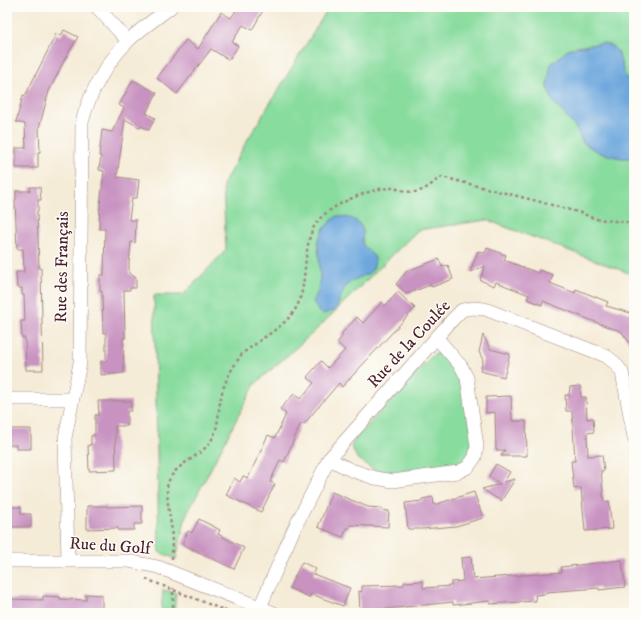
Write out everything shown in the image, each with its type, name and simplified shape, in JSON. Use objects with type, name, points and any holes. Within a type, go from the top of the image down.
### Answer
[{"type":"street","points":[[97,7],[128,41]]},
{"type":"street","name":"Rue des Français","points":[[68,560],[65,438],[80,363],[82,122],[99,78],[109,63],[128,41],[171,7]]},
{"type":"street","name":"Rue de la Coulée","points":[[260,607],[293,531],[330,459],[436,337],[462,310],[472,308],[485,309],[606,356],[615,363],[622,372],[634,436]]},
{"type":"street","points":[[330,459],[357,472],[375,478],[393,481],[458,472],[468,467],[475,457],[477,446],[467,378],[461,366],[436,337]]},
{"type":"street","points":[[7,399],[72,399]]},
{"type":"street","name":"Rue du Golf","points":[[7,561],[128,561],[158,567],[274,613]]},
{"type":"path","points":[[173,613],[174,590],[167,485],[173,472],[201,451],[212,439],[217,424],[221,397],[227,378],[243,353],[289,318],[298,305],[304,282],[308,245],[313,228],[323,215],[341,203],[368,192],[391,188],[418,192],[442,177],[581,213],[596,219],[634,223]]},
{"type":"path","name":"Rue du Golf","points":[[142,578],[231,613]]},
{"type":"green space","points":[[329,7],[634,7],[634,275],[487,220],[418,230],[316,330],[255,384],[186,516],[176,559],[159,552],[154,295],[183,295],[226,250],[223,185],[245,144]]},
{"type":"green space","points":[[440,353],[449,357],[461,374],[473,438],[469,458],[457,465],[384,473],[371,468],[357,458],[351,446],[358,436],[433,355]]},
{"type":"green space","points":[[163,590],[176,593],[174,613],[161,613]]},
{"type":"water","points":[[603,43],[612,46],[618,52],[625,75],[634,87],[634,158],[621,158],[600,153],[583,143],[575,127],[552,100],[547,86],[551,64],[570,48]]},
{"type":"water","points":[[337,216],[350,218],[360,224],[363,232],[362,242],[375,257],[374,264],[373,269],[370,272],[348,284],[344,289],[336,310],[323,314],[318,311],[313,301],[318,292],[320,277],[318,241],[324,228]]},
{"type":"building","points":[[238,7],[265,7],[252,30],[243,25],[232,42],[238,46],[229,60],[211,49],[177,94],[157,78],[186,40],[198,49],[221,12],[231,18]]},
{"type":"building","points":[[64,30],[78,37],[49,91],[39,128],[40,152],[38,152],[38,168],[16,168],[16,148],[26,148],[25,124],[16,122],[23,95],[25,96],[56,34],[61,36]]},
{"type":"building","points":[[133,80],[157,93],[146,113],[155,118],[149,130],[141,126],[140,128],[125,119],[117,177],[139,180],[137,198],[132,198],[129,220],[136,220],[135,243],[131,242],[129,273],[136,278],[136,288],[124,290],[124,373],[101,375],[101,361],[106,361],[106,333],[103,333],[102,291],[100,291],[100,275],[104,275],[105,229],[99,229],[104,171],[99,170],[101,156],[99,156],[102,130],[112,132],[124,108],[119,105]]},
{"type":"building","points":[[30,187],[40,187],[41,200],[38,200],[37,211],[39,268],[41,268],[43,370],[26,370],[25,338],[22,338],[21,321],[25,321],[24,295],[22,295],[22,288],[17,288],[16,272],[24,272],[23,249],[17,249],[16,191],[30,191]]},
{"type":"building","points":[[487,248],[506,255],[504,260],[538,273],[539,270],[553,275],[550,283],[575,293],[576,289],[608,302],[606,306],[634,314],[634,349],[621,331],[543,301],[542,305],[527,299],[529,295],[496,282],[494,286],[480,280],[485,266],[470,272],[478,251],[485,253]]},
{"type":"building","points":[[439,259],[442,267],[448,265],[453,279],[432,287],[430,285],[407,294],[396,284],[407,271]]},
{"type":"building","points":[[398,292],[415,308],[342,387],[339,383],[303,425],[301,423],[284,462],[280,460],[270,482],[275,484],[261,512],[226,495],[234,478],[240,482],[243,476],[248,478],[268,435],[275,438],[286,414],[280,409],[294,394],[300,399],[314,383],[307,377],[321,361],[328,368],[345,350],[337,343],[343,335],[341,334],[357,317],[363,323],[382,302],[385,306]]},
{"type":"building","points":[[483,335],[490,349],[510,354],[504,377],[480,371],[483,360],[479,352]]},
{"type":"building","points":[[580,386],[581,397],[586,397],[587,419],[593,418],[594,432],[587,433],[588,456],[602,455],[604,471],[601,471],[604,502],[609,501],[612,529],[585,531],[581,488],[574,489],[571,461],[575,461],[572,411],[566,411],[565,395],[569,395],[570,387]]},
{"type":"building","points":[[511,396],[512,421],[526,421],[527,456],[501,456],[505,450],[496,450],[495,412],[486,413],[486,397]]},
{"type":"building","points":[[98,401],[131,401],[131,411],[127,411],[127,426],[115,426],[116,470],[89,471],[88,445],[91,445],[91,436],[95,435],[95,415],[99,415]]},
{"type":"building","points":[[7,429],[31,429],[31,449],[16,449],[16,445],[7,445]]},
{"type":"building","points":[[496,464],[510,472],[504,482],[515,479],[501,501],[482,489],[500,484],[489,476]]},
{"type":"building","points":[[332,492],[368,507],[381,508],[381,510],[389,511],[388,527],[350,525],[343,537],[318,527]]},
{"type":"building","points":[[474,492],[483,518],[456,526],[408,529],[405,503],[422,501],[422,499],[433,497],[434,505]]},
{"type":"building","points":[[87,506],[142,506],[142,524],[134,524],[134,530],[118,530],[118,528],[87,529]]},
{"type":"building","points":[[7,507],[21,507],[21,514],[31,514],[31,527],[7,527]]},
{"type":"building","points":[[199,519],[220,530],[218,534],[244,548],[234,569],[182,544],[188,531],[192,533]]},
{"type":"building","points":[[471,557],[473,579],[562,572],[561,567],[622,560],[625,587],[599,590],[599,588],[546,592],[546,594],[535,595],[536,601],[490,604],[490,601],[453,605],[453,602],[378,609],[378,613],[360,613],[359,591],[362,592],[362,586],[404,585],[404,582],[423,581],[423,588],[451,586],[451,582],[463,581],[461,558]]},
{"type":"building","points":[[302,562],[316,569],[313,574],[350,588],[343,606],[311,594],[309,597],[289,588]]},
{"type":"building","points":[[86,594],[102,595],[102,613],[7,613],[7,599],[43,600],[43,596],[60,597],[60,599],[86,600]]}]
